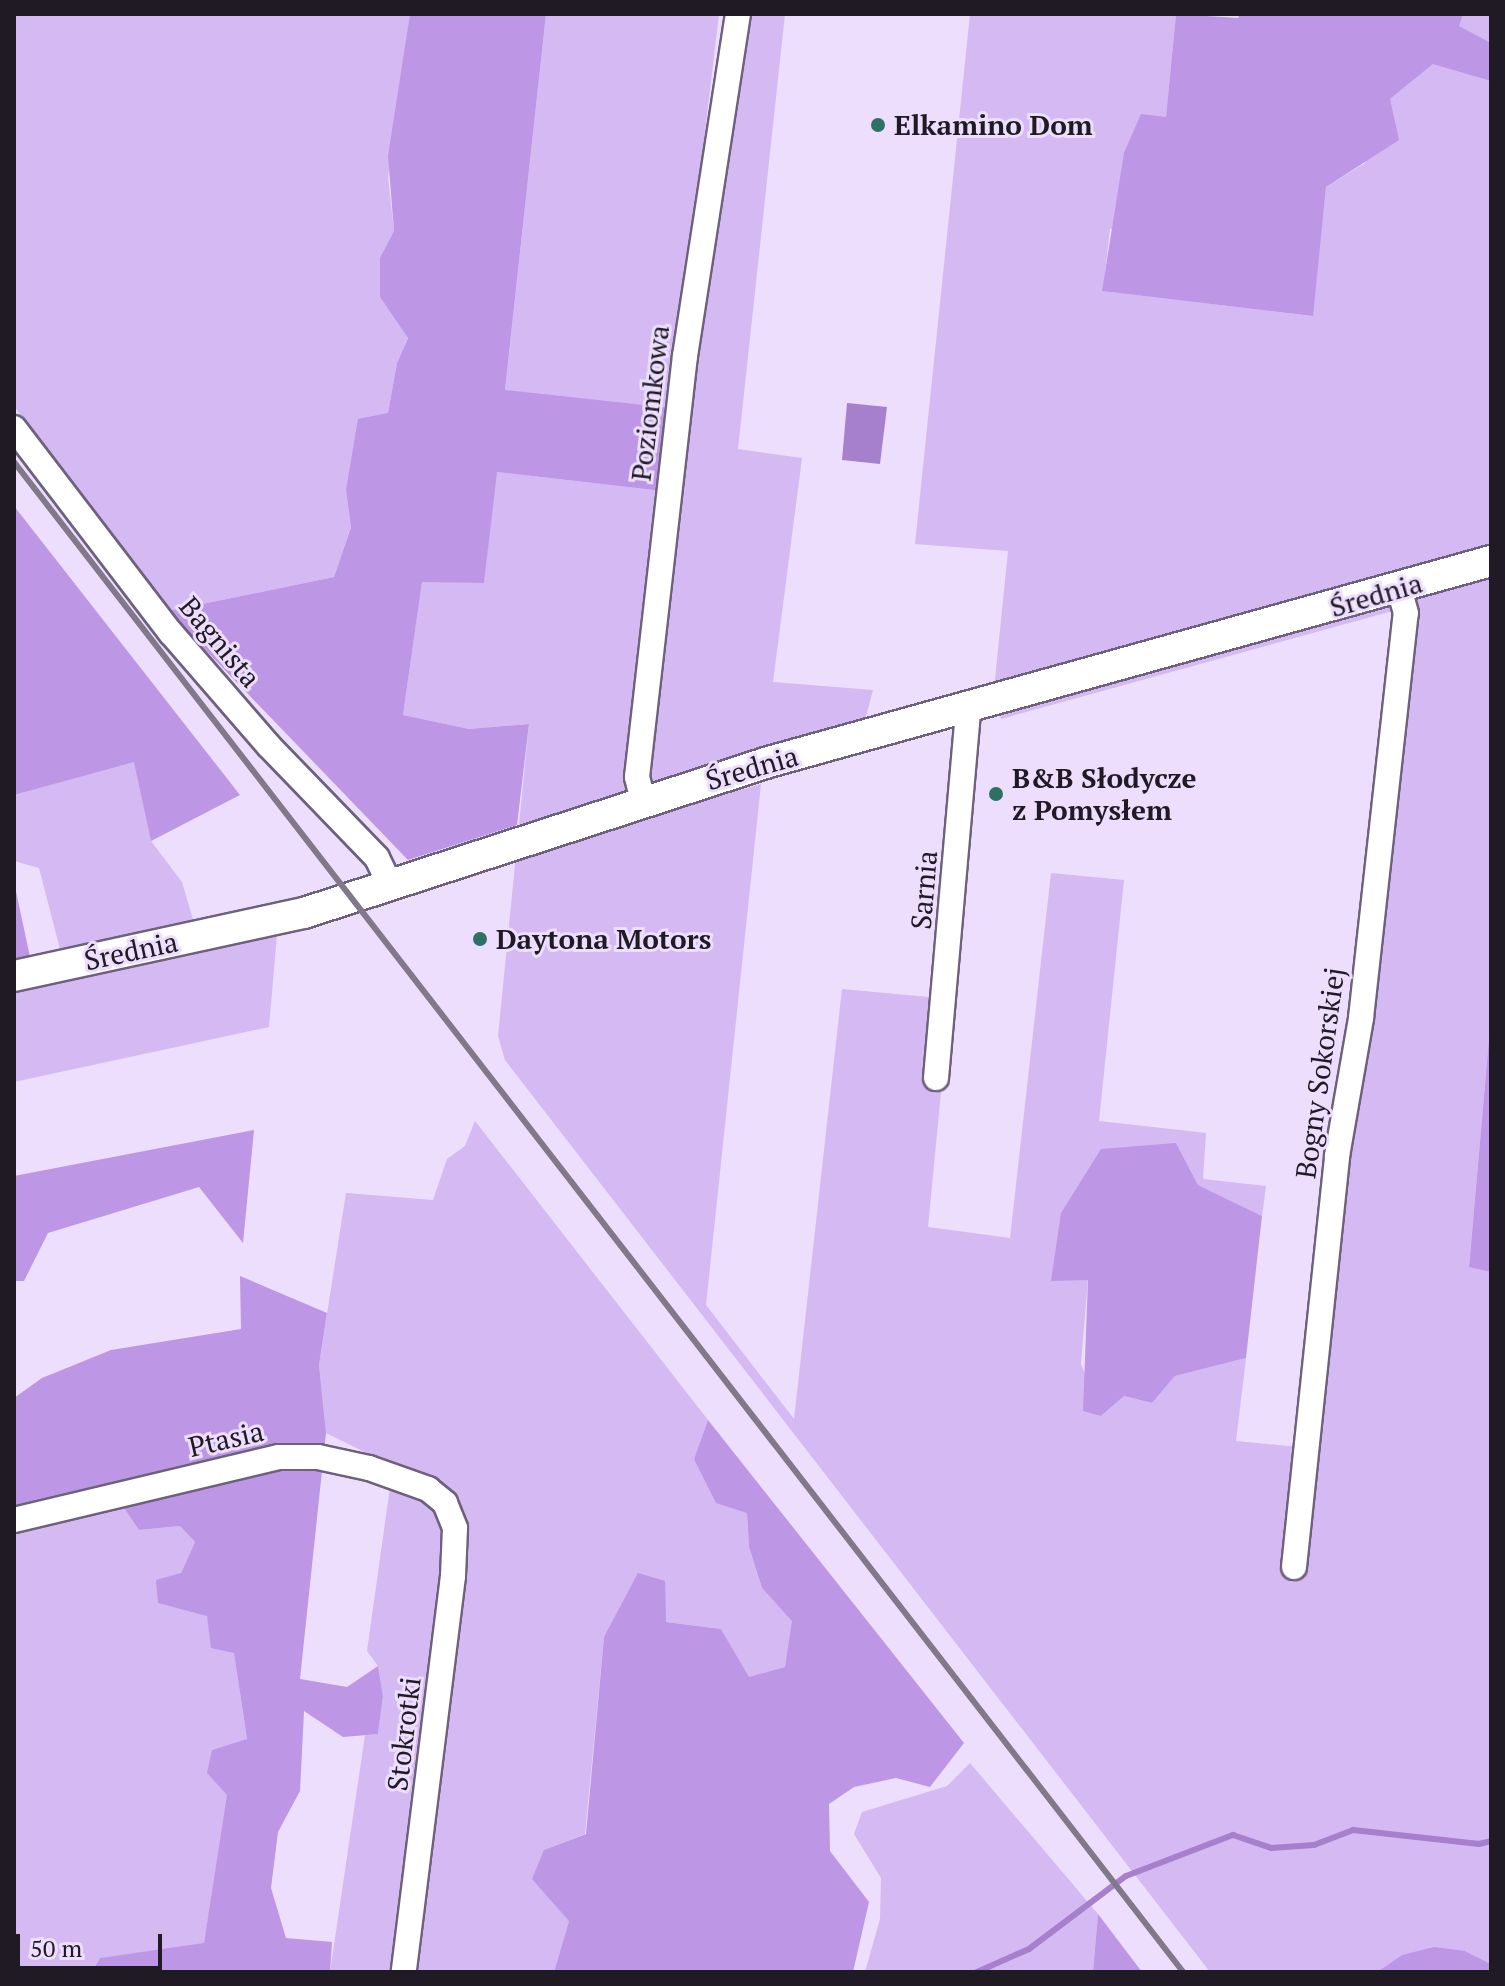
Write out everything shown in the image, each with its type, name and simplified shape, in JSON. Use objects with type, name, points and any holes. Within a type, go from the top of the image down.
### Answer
[{"type":"street","name":"Poziomkowa","points":[[643,801],[637,777],[685,356],[738,14]]},
{"type":"street","name":"Bagnista","points":[[14,428],[171,633],[268,745],[377,858],[390,885]]},
{"type":"street","name":"Średnia","points":[[14,976],[304,913],[643,801],[1491,561]]},
{"type":"street","name":"Bogny Sokorskiej","points":[[1294,1567],[1337,1156],[1361,1018],[1406,613],[1399,588]]},
{"type":"street","name":"Sarnia","points":[[936,1078],[968,709]]},
{"type":"street","name":"Ptasia","points":[[14,1520],[279,1457],[318,1457],[369,1468],[428,1489],[445,1503]]},
{"type":"street","name":"Stokrotki","points":[[404,1972],[453,1576],[455,1528],[445,1503]]},
{"type":"shaded area","points":[[14,14],[410,14],[388,177],[394,231],[380,259],[380,297],[408,337],[397,363],[388,413],[346,490],[351,526],[334,577],[168,611],[14,406]]},
{"type":"shaded area","points":[[410,14],[546,14],[505,390],[672,408],[663,491],[497,472],[484,583],[422,582],[403,715],[469,729],[529,724],[517,825],[408,860],[168,611],[334,577],[351,527],[346,490],[358,419],[388,413],[397,363],[408,338],[380,297],[380,258],[394,231],[388,156]]},
{"type":"shaded area","points":[[546,14],[719,14],[672,408],[505,391]]},
{"type":"shaded area","points":[[745,14],[785,14],[738,449],[802,458],[773,682],[873,690],[864,724],[703,767],[699,802],[761,784],[706,1305],[794,1419],[842,989],[950,999],[928,1227],[1010,1238],[1051,873],[1124,880],[1099,1121],[1206,1133],[1203,1179],[1266,1186],[1262,1216],[1198,1185],[1176,1143],[1051,1280],[1088,1279],[1081,1364],[1101,1416],[1124,1396],[1152,1403],[1175,1376],[1246,1358],[1236,1441],[1298,1447],[1396,610],[1001,719],[994,689],[1008,551],[915,544],[970,14],[1176,14],[1166,117],[1115,229],[1110,229],[1103,291],[1312,316],[1326,187],[1365,163],[1390,99],[1434,63],[1491,81],[1491,1016],[1469,1266],[1491,1272],[1491,1964],[1465,1951],[1402,1955],[1377,1972],[1210,1972],[505,1060],[498,1036],[529,724],[469,729],[403,715],[422,581],[484,583],[496,472],[663,491]]},
{"type":"shaded area","points":[[1176,14],[1238,18],[1240,14],[1463,14],[1459,26],[1491,43],[1491,81],[1433,64],[1390,99],[1399,140],[1326,187],[1313,316],[1102,291],[1124,153],[1141,114],[1166,117]]},
{"type":"shaded area","points":[[1463,14],[1491,14],[1491,43],[1458,26]]},
{"type":"shaded area","points":[[847,403],[887,407],[880,464],[842,460]]},
{"type":"shaded area","points":[[14,506],[240,795],[151,841],[134,762],[14,795]]},
{"type":"shaded area","points":[[135,761],[151,841],[182,882],[194,923],[61,953],[39,868],[14,861],[14,795]]},
{"type":"shaded area","points":[[14,882],[30,957],[14,961]]},
{"type":"shaded area","points":[[277,934],[269,1027],[14,1082],[14,990]]},
{"type":"shaded area","points":[[1491,1016],[1491,1272],[1469,1267]]},
{"type":"shaded area","points":[[475,1121],[708,1420],[694,1459],[747,1513],[749,1547],[762,1588],[793,1621],[785,1667],[749,1678],[721,1629],[666,1622],[604,1637],[585,1834],[544,1850],[569,1921],[554,1972],[330,1972],[365,1735],[378,1734],[383,1696],[378,1666],[367,1651],[393,1466],[326,1433],[319,1365],[346,1193],[433,1200],[447,1159],[465,1146]]},
{"type":"shaded area","points":[[254,1130],[243,1243],[199,1187],[48,1233],[24,1281],[14,1281],[14,1176]]},
{"type":"shaded area","points":[[1176,1143],[1198,1185],[1262,1216],[1246,1358],[1175,1376],[1152,1403],[1124,1396],[1101,1416],[1083,1411],[1088,1280],[1051,1281],[1061,1213],[1101,1149]]},
{"type":"shaded area","points":[[240,1276],[327,1313],[319,1365],[326,1433],[300,1679],[347,1687],[378,1666],[383,1696],[378,1734],[343,1737],[304,1711],[300,1791],[278,1832],[271,1888],[286,1938],[332,1942],[330,1972],[92,1972],[100,1958],[204,1943],[227,1795],[207,1773],[212,1750],[247,1739],[234,1653],[211,1648],[207,1616],[158,1603],[156,1580],[181,1573],[195,1542],[180,1526],[139,1530],[125,1509],[14,1531],[14,1398],[42,1378],[111,1350],[241,1329]]},
{"type":"shaded area","points":[[708,1420],[964,1743],[930,1787],[896,1778],[854,1787],[829,1804],[830,1851],[869,1902],[853,1972],[554,1972],[569,1921],[532,1879],[544,1850],[586,1834],[604,1637],[638,1573],[665,1581],[666,1622],[721,1629],[749,1677],[785,1667],[792,1621],[762,1588],[749,1547],[747,1513],[716,1503],[694,1459]]},
{"type":"shaded area","points":[[126,1509],[139,1530],[180,1526],[195,1542],[181,1573],[234,1652],[247,1740],[212,1750],[228,1794],[204,1944],[100,1958],[92,1972],[14,1972],[14,1531]]},
{"type":"shaded area","points":[[970,1763],[1098,1914],[1093,1972],[865,1972],[880,1919],[881,1878],[854,1834],[862,1812],[947,1786]]},
{"type":"shaded area","points":[[1098,1914],[1142,1972],[1093,1972]]},
{"type":"shaded area","points":[[1434,1947],[1465,1951],[1491,1964],[1491,1972],[1377,1972],[1402,1955]]},
{"type":"waterway","points":[[977,1972],[1029,1949],[1126,1876],[1233,1835],[1271,1848],[1314,1845],[1353,1830],[1479,1844],[1491,1841]]},
{"type":"railway","points":[[14,462],[1183,1972]]},
{"type":"place","name":"Elkamino Dom","points":[[878,125]]},
{"type":"place","name":"B&B Słodycze z Pomysłem","points":[[996,794]]},
{"type":"place","name":"Daytona Motors","points":[[480,939]]}]
